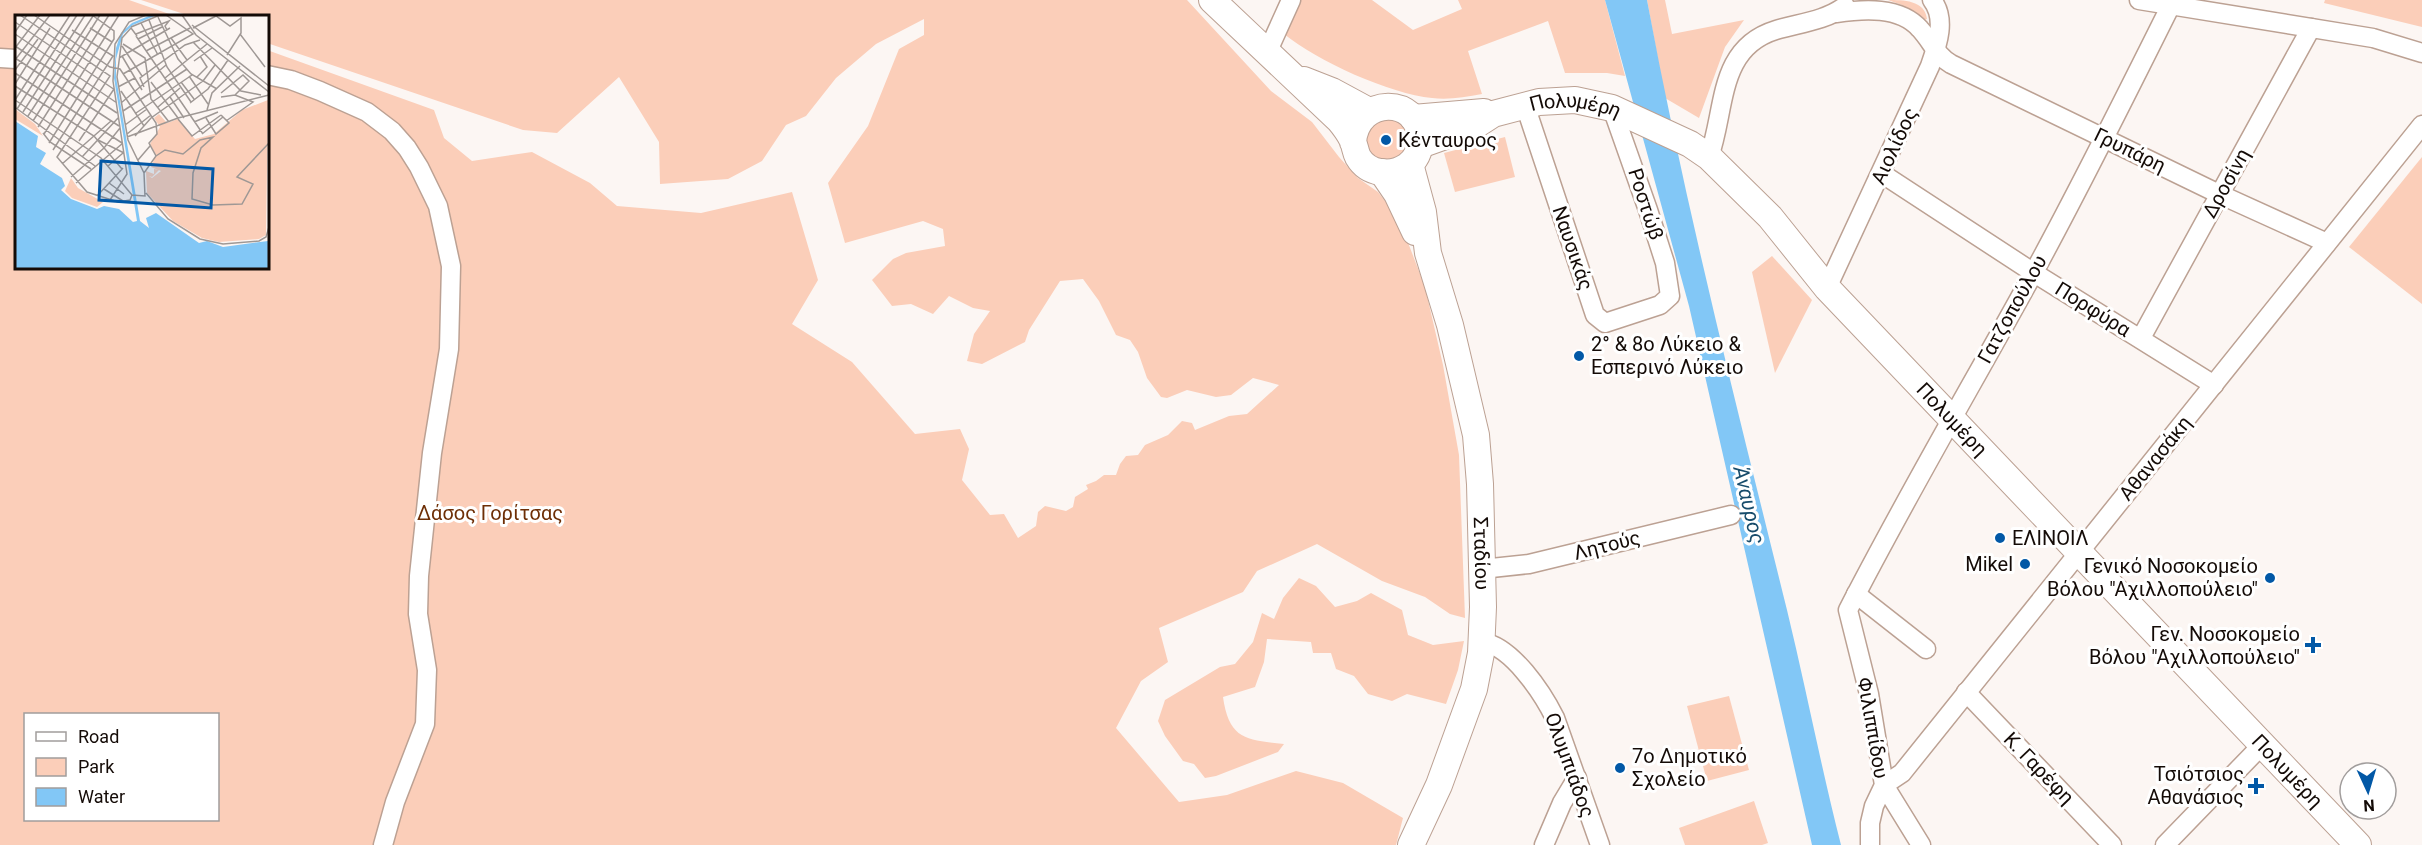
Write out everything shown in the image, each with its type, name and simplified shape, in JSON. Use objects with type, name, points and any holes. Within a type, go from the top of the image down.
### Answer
[{"type":"main road","points":[[1212,0],[1339,120],[1353,142],[1361,161],[1371,169],[1395,172],[1415,154],[1493,114]]},
{"type":"main road","points":[[1295,78],[1332,91],[1369,111]]},
{"type":"main road","name":"Πολυμέρη","points":[[1493,114],[1525,105],[1556,100],[1575,100],[1615,110],[1700,151],[1770,217],[1827,288],[2358,845]]},
{"type":"main road","points":[[1353,142],[1356,126],[1369,111],[1380,107],[1392,107],[1404,111],[1413,118],[1419,131],[1415,154],[1428,253]]},
{"type":"main road","points":[[1413,118],[1473,113],[1493,114]]},
{"type":"main road","points":[[1382,172],[1397,194],[1428,253]]},
{"type":"main road","name":"Σταδίου","points":[[1411,845],[1427,813],[1460,732],[1477,678],[1483,642],[1480,484],[1476,435],[1450,325],[1428,253]]},
{"type":"street","points":[[1267,53],[1291,0]]},
{"type":"street","points":[[1700,151],[1734,64],[1747,47],[1773,31],[1827,17],[1854,0]]},
{"type":"street","name":"Αιολίδος","points":[[1827,288],[1924,82],[1935,52],[1940,19],[1938,9],[1932,0]]},
{"type":"street","points":[[2139,0],[2373,38],[2422,53]]},
{"type":"street","name":"Γατζοπούλου","points":[[1852,602],[1951,418],[2034,273],[2171,5]]},
{"type":"street","points":[[1836,12],[1880,11],[1905,18],[1921,30],[1935,52]]},
{"type":"street","name":"Δροσίνη","points":[[2140,338],[2311,28]]},
{"type":"street","name":"Γρυπάρη","points":[[1935,52],[1951,64],[2219,194],[2327,243]]},
{"type":"street","points":[[0,57],[15,59]]},
{"type":"street","points":[[268,75],[291,80],[367,112],[392,131],[413,158],[438,206],[452,266],[449,349],[432,453],[419,576],[418,614],[427,670],[425,724],[395,802],[383,845]]},
{"type":"street","name":"Ναυσικάς","points":[[1525,105],[1597,319],[1609,322],[1668,301]]},
{"type":"street","name":"Ροστώβ","points":[[1615,110],[1665,263],[1670,289],[1668,301]]},
{"type":"street","name":"Αθανασάκη","points":[[1884,785],[1902,773],[2422,125]]},
{"type":"street","name":"Πορφύρα","points":[[1881,173],[2034,273],[2214,385]]},
{"type":"street","name":"Λητούς","points":[[1482,569],[1529,564],[1731,515]]},
{"type":"street","points":[[1852,602],[1926,649]]},
{"type":"street","name":"Φιλιππίδου","points":[[1852,602],[1884,785],[1874,806],[1870,823],[1870,845]]},
{"type":"street","name":"Ολυμπιάδος","points":[[1483,642],[1502,649],[1548,704],[1600,845]]},
{"type":"street","name":"Κ. Γαρέφη","points":[[1966,692],[2112,845]]},
{"type":"street","points":[[2165,845],[2262,745]]},
{"type":"street","points":[[1544,845],[1562,803],[1577,778]]},
{"type":"street","points":[[1884,785],[1921,845]]},
{"type":"green space","name":"Δάσος Γορίτσας","points":[[0,0],[129,0],[172,15],[15,15],[15,268],[268,268],[268,50],[434,110],[444,138],[472,161],[532,152],[590,183],[617,206],[701,213],[792,192],[818,280],[792,324],[852,362],[915,434],[960,429],[969,449],[962,480],[990,515],[1004,514],[1018,538],[1036,526],[1038,512],[1045,506],[1066,511],[1073,507],[1075,497],[1088,489],[1086,485],[1104,475],[1116,475],[1126,456],[1138,455],[1145,445],[1168,435],[1182,421],[1192,423],[1195,430],[1229,416],[1247,414],[1279,385],[1253,378],[1231,395],[1216,397],[1187,390],[1167,398],[1161,397],[1147,378],[1138,352],[1130,340],[1116,335],[1099,301],[1083,279],[1060,281],[1029,330],[1025,342],[982,364],[967,361],[974,334],[990,311],[973,308],[949,296],[933,314],[911,304],[892,306],[872,280],[893,259],[906,253],[945,246],[943,229],[923,221],[845,243],[828,183],[868,126],[899,49],[924,35],[924,19],[876,44],[836,78],[806,116],[786,125],[762,161],[728,179],[660,184],[659,142],[619,77],[557,133],[523,130],[268,43],[268,15],[187,15],[141,0],[1187,0],[1271,91],[1312,122],[1339,157],[1358,178],[1378,192],[1399,219],[1425,287],[1443,365],[1459,455],[1465,618],[1450,614],[1425,597],[1382,581],[1317,544],[1257,571],[1243,592],[1159,628],[1168,662],[1141,681],[1116,728],[1179,802],[1227,795],[1296,771],[1343,783],[1403,818],[1396,845],[0,845]]},
{"type":"green space","points":[[1301,0],[1372,0],[1413,30],[1462,9],[1458,0],[1605,0],[1625,76],[1607,73],[1565,73],[1548,21],[1468,51],[1482,94],[1445,99],[1415,95],[1355,75],[1315,55],[1284,34]]},
{"type":"green space","points":[[1647,0],[1665,0],[1672,34],[1744,20],[1725,47],[1699,118],[1665,98]]},
{"type":"green space","points":[[1888,0],[1912,2],[1922,8],[1927,19],[1924,20],[1902,5]]},
{"type":"green space","points":[[2325,0],[2422,0],[2422,27],[2324,3]]},
{"type":"green space","points":[[1399,118],[1412,138],[1402,160],[1373,162],[1362,150],[1369,121]]},
{"type":"green space","points":[[1505,137],[1515,177],[1455,192],[1444,153]]},
{"type":"green space","points":[[2422,157],[2422,304],[2349,247]]},
{"type":"green space","points":[[1772,256],[1812,300],[1775,373],[1752,272]]},
{"type":"green space","points":[[1299,578],[1316,586],[1335,607],[1357,601],[1371,593],[1402,610],[1408,635],[1433,645],[1464,641],[1458,670],[1446,704],[1407,694],[1392,701],[1368,694],[1354,676],[1336,669],[1331,653],[1313,653],[1311,642],[1267,639],[1264,662],[1255,687],[1223,697],[1230,722],[1235,730],[1250,739],[1284,744],[1278,752],[1216,776],[1205,778],[1194,764],[1183,761],[1165,736],[1158,721],[1165,700],[1220,667],[1235,664],[1253,642],[1262,613],[1274,619],[1283,598]]},
{"type":"green space","points":[[1729,696],[1749,770],[1707,781],[1687,706]]},
{"type":"green space","points":[[1754,801],[1768,843],[1762,845],[1685,845],[1679,828]]},
{"type":"water","name":"Άναυρος","points":[[1605,0],[1647,0],[1695,230],[1841,845],[1812,845],[1689,306]]},
{"type":"place","name":"Κένταυρος","points":[[1386,140]]},
{"type":"place","name":"2° & 8ο Λύκειο & Εσπερινό Λύκειο","points":[[1579,356]]},
{"type":"place","name":"ΕΛΙΝΟΙΛ","points":[[2000,538]]},
{"type":"place","name":"Mikel","points":[[2025,564]]},
{"type":"place","name":"Γενικό Νοσοκομείο Βόλου \"Αχιλλοπούλειο\"","points":[[2270,578]]},
{"type":"place","name":"Γεν. Νοσοκομείο Βόλου \"Αχιλλοπούλειο\"","points":[[2313,645]]},
{"type":"place","name":"7ο Δημοτικό Σχολείο","points":[[1620,768]]},
{"type":"place","name":"Τσιότσιος Αθανάσιος","points":[[2256,786]]}]
